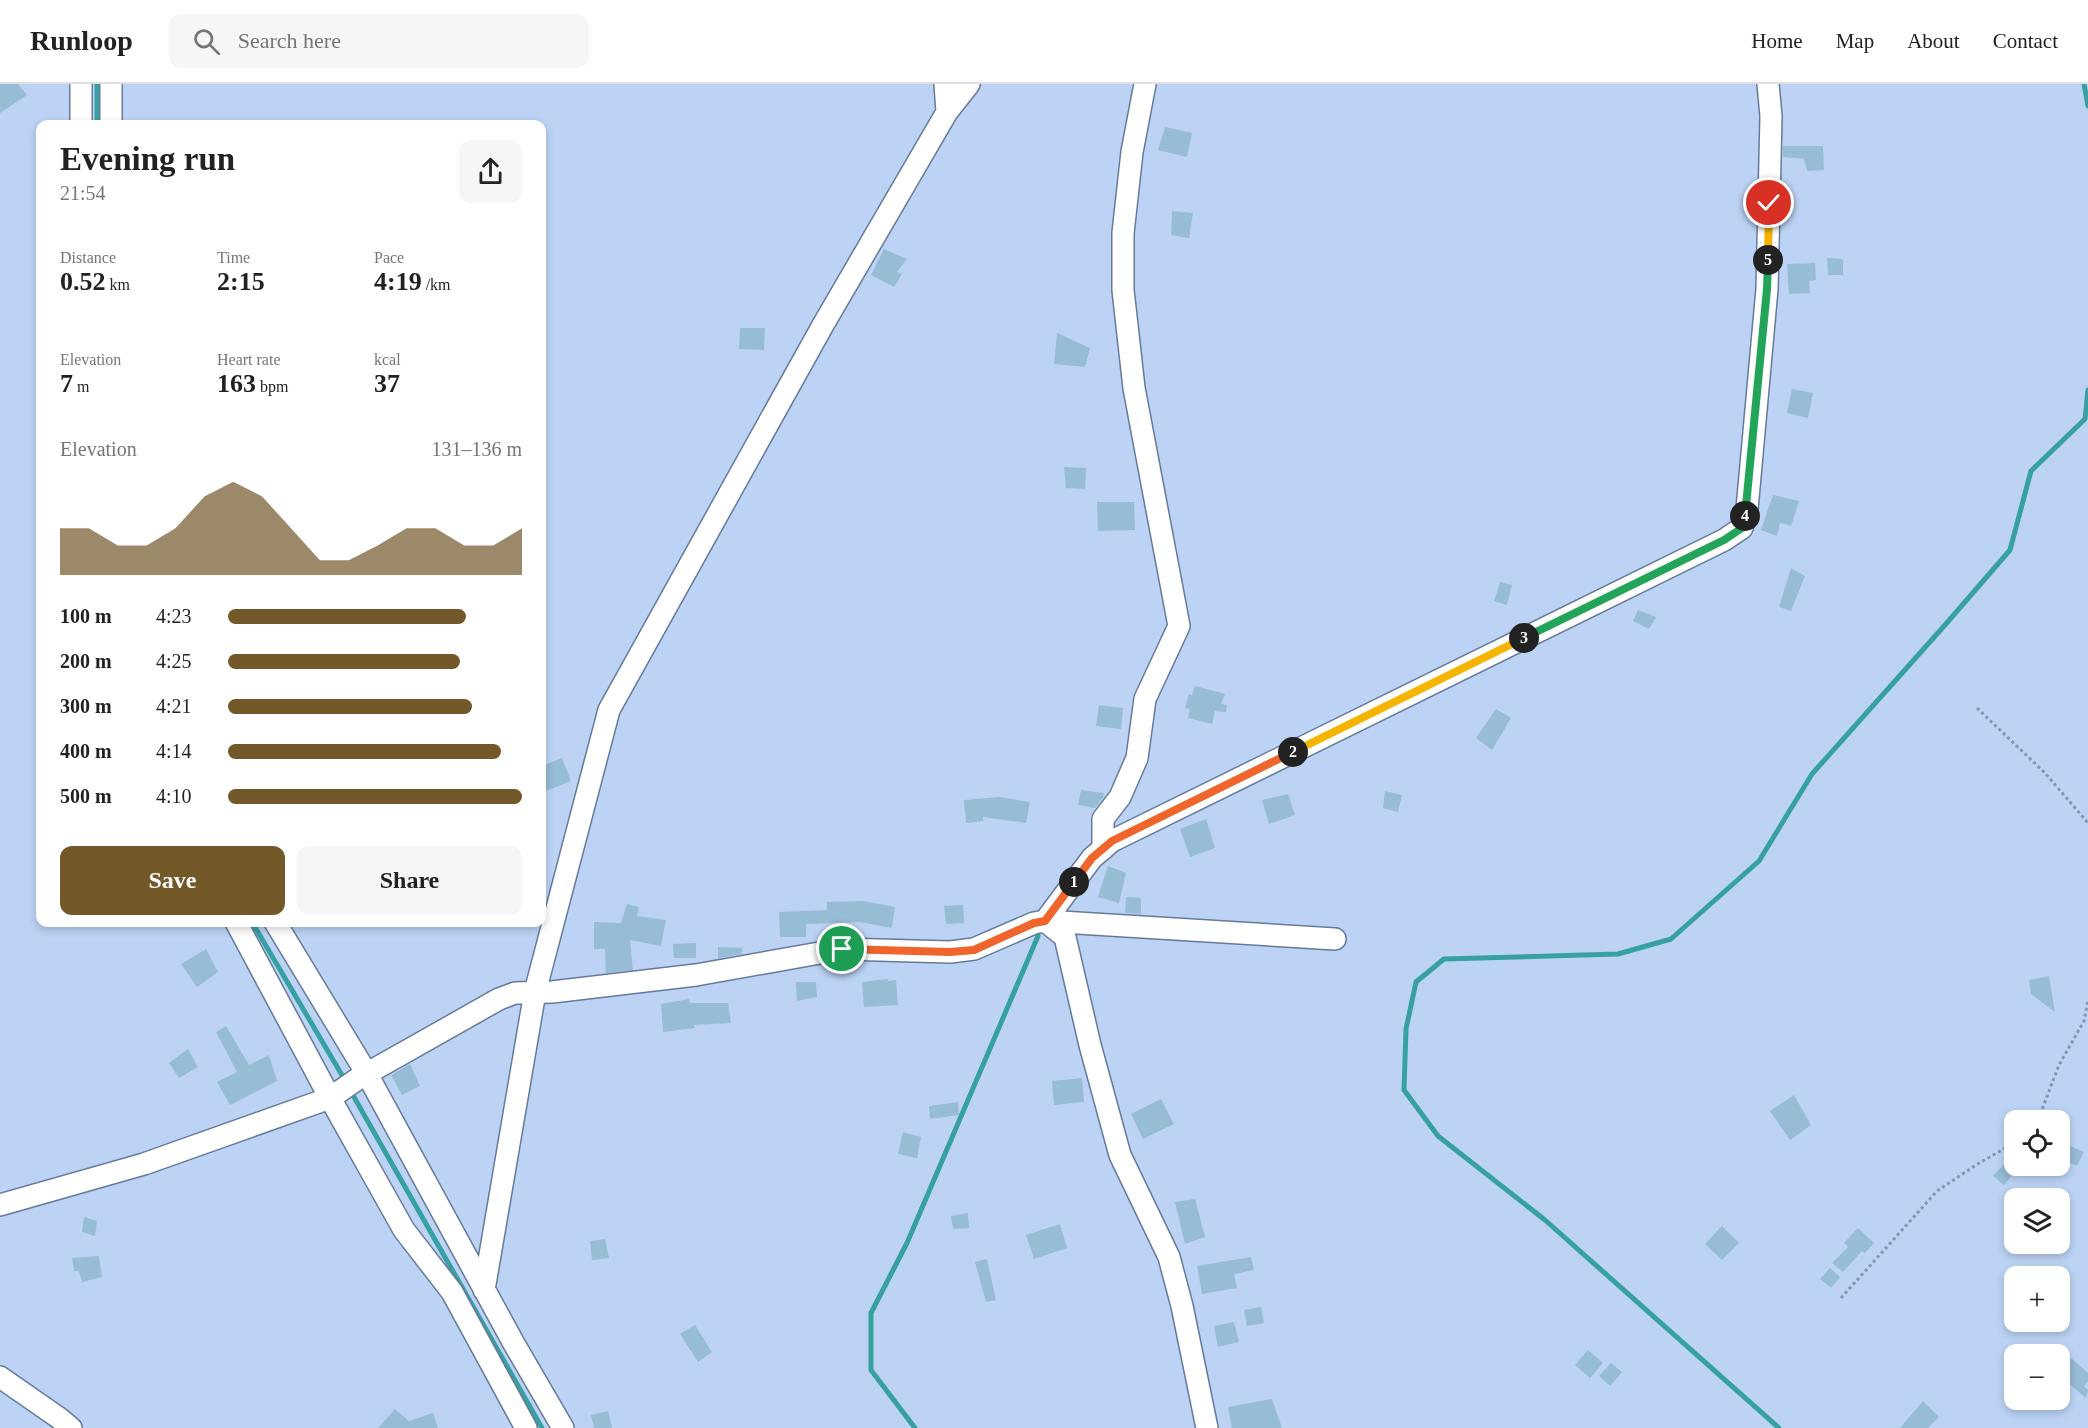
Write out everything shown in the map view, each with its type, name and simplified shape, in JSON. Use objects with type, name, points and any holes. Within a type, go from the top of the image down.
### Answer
[{"type":"street","points":[[81,84],[81,120]]},
{"type":"street","points":[[111,84],[111,120]]},
{"type":"street","points":[[945,84],[947,112]]},
{"type":"street","points":[[484,1290],[535,992],[609,710],[823,325],[947,112],[969,84]]},
{"type":"street","points":[[1103,849],[1103,819],[1120,797],[1137,758],[1145,699],[1179,626],[1134,388],[1124,290],[1123,233],[1132,152],[1145,84]]},
{"type":"street","points":[[1045,921],[1092,858],[1112,841],[1724,540],[1742,528],[1747,509],[1767,289],[1772,116],[1768,84]]},
{"type":"street","points":[[1045,921],[1065,937],[1090,1045],[1120,1155],[1169,1257],[1182,1306],[1207,1428]]},
{"type":"street","points":[[0,1205],[144,1164],[330,1098],[363,1076],[499,999],[515,993],[552,992],[696,975],[842,949],[950,952],[974,950],[1034,923],[1045,921],[1335,939]]},
{"type":"street","points":[[239,927],[404,1230],[452,1292],[526,1428]]},
{"type":"street","points":[[278,927],[563,1428]]},
{"type":"street","points":[[0,1377],[71,1428]]},
{"type":"path","points":[[1977,708],[2045,773],[2088,823]]},
{"type":"path","points":[[2042,1110],[2059,1065],[2084,1021],[2088,1000]]},
{"type":"path","points":[[1840,1298],[1937,1191],[2004,1149]]},
{"type":"building","points":[[0,84],[18,84],[27,95],[0,113]]},
{"type":"building","points":[[1165,127],[1192,133],[1187,157],[1158,150]]},
{"type":"building","points":[[1783,146],[1823,146],[1824,170],[1807,171],[1804,159],[1783,157]]},
{"type":"building","points":[[1172,211],[1193,213],[1189,238],[1171,235]]},
{"type":"building","points":[[884,249],[907,259],[897,272],[902,274],[894,287],[871,275]]},
{"type":"building","points":[[1827,258],[1843,259],[1843,275],[1828,275]]},
{"type":"building","points":[[1815,263],[1816,280],[1809,281],[1810,293],[1789,294],[1787,264]]},
{"type":"building","points":[[740,328],[765,328],[764,350],[739,349]]},
{"type":"building","points":[[1057,333],[1090,348],[1085,367],[1054,364]]},
{"type":"building","points":[[1792,389],[1813,393],[1808,418],[1787,413]]},
{"type":"building","points":[[1064,467],[1086,468],[1085,489],[1066,488]]},
{"type":"building","points":[[1773,495],[1799,501],[1791,526],[1780,523],[1777,536],[1761,530]]},
{"type":"building","points":[[1097,502],[1134,502],[1135,530],[1098,531]]},
{"type":"building","points":[[1791,568],[1805,576],[1791,611],[1779,607]]},
{"type":"building","points":[[1500,582],[1512,585],[1507,605],[1494,601]]},
{"type":"building","points":[[1638,610],[1656,617],[1649,629],[1633,621]]},
{"type":"building","points":[[1195,686],[1225,694],[1221,704],[1227,705],[1226,712],[1215,711],[1212,724],[1188,718],[1190,709],[1185,708],[1189,694],[1192,695]]},
{"type":"building","points":[[1099,705],[1123,708],[1121,729],[1096,726]]},
{"type":"building","points":[[1496,709],[1511,718],[1492,750],[1476,738]]},
{"type":"building","points":[[562,758],[571,781],[546,791],[546,764]]},
{"type":"building","points":[[1081,790],[1104,793],[1103,798],[1095,808],[1078,805]]},
{"type":"building","points":[[1385,791],[1402,795],[1398,812],[1383,808]]},
{"type":"building","points":[[1288,794],[1295,815],[1269,824],[1262,800]]},
{"type":"building","points":[[999,797],[1030,802],[1026,823],[983,817],[983,821],[966,823],[964,800]]},
{"type":"building","points":[[1206,819],[1215,848],[1190,857],[1180,829]]},
{"type":"building","points":[[1108,866],[1126,873],[1119,903],[1098,897]]},
{"type":"building","points":[[1126,897],[1141,898],[1141,914],[1125,913]]},
{"type":"building","points":[[863,901],[895,907],[892,928],[860,922],[806,924],[806,937],[780,937],[779,912],[827,910],[827,902]]},
{"type":"building","points":[[627,904],[639,907],[637,916],[666,920],[661,946],[630,940],[633,970],[606,973],[605,949],[594,949],[594,922],[621,923]]},
{"type":"building","points":[[963,905],[964,923],[946,924],[944,906]]},
{"type":"building","points":[[696,943],[696,958],[674,958],[673,944]]},
{"type":"building","points":[[718,947],[742,948],[742,954],[718,958]]},
{"type":"building","points":[[206,949],[218,972],[197,987],[181,964]]},
{"type":"building","points":[[2049,976],[2055,1012],[2031,994],[2029,980]]},
{"type":"building","points":[[888,979],[888,981],[896,980],[898,1005],[864,1007],[862,982]]},
{"type":"building","points":[[796,982],[816,982],[817,997],[797,1001]]},
{"type":"building","points":[[689,999],[690,1003],[728,1003],[731,1023],[694,1025],[695,1028],[663,1032],[661,1004]]},
{"type":"building","points":[[226,1026],[249,1065],[269,1055],[277,1081],[230,1105],[217,1082],[237,1072],[216,1032]]},
{"type":"building","points":[[188,1049],[198,1067],[179,1078],[169,1063]]},
{"type":"building","points":[[410,1064],[420,1086],[402,1095],[391,1075]]},
{"type":"building","points":[[1082,1078],[1084,1102],[1054,1105],[1052,1081]]},
{"type":"building","points":[[1794,1095],[1811,1125],[1790,1140],[1770,1111]]},
{"type":"building","points":[[1161,1099],[1174,1124],[1143,1139],[1131,1114]]},
{"type":"building","points":[[958,1102],[959,1115],[930,1119],[929,1106]]},
{"type":"building","points":[[903,1132],[921,1137],[917,1158],[898,1154]]},
{"type":"building","points":[[2070,1146],[2084,1152],[2077,1166],[2070,1163]]},
{"type":"building","points":[[2004,1164],[2004,1176],[2012,1176],[2004,1185],[1993,1176]]},
{"type":"building","points":[[1195,1199],[1205,1237],[1185,1244],[1175,1202]]},
{"type":"building","points":[[968,1213],[969,1228],[953,1229],[951,1216]]},
{"type":"building","points":[[84,1217],[97,1221],[95,1236],[82,1232]]},
{"type":"building","points":[[1060,1224],[1067,1248],[1034,1259],[1026,1235]]},
{"type":"building","points":[[1722,1226],[1739,1243],[1722,1260],[1705,1244]]},
{"type":"building","points":[[1858,1228],[1874,1243],[1865,1253],[1862,1251],[1843,1272],[1832,1263],[1848,1247],[1844,1243]]},
{"type":"building","points":[[605,1239],[609,1258],[592,1260],[590,1241]]},
{"type":"building","points":[[99,1256],[102,1277],[82,1282],[79,1271],[74,1271],[72,1258]]},
{"type":"building","points":[[1251,1257],[1254,1270],[1234,1274],[1237,1288],[1202,1294],[1197,1266]]},
{"type":"building","points":[[987,1259],[996,1300],[986,1302],[975,1262]]},
{"type":"building","points":[[1830,1268],[1840,1277],[1831,1288],[1820,1279]]},
{"type":"building","points":[[1261,1307],[1264,1323],[1247,1326],[1244,1310]]},
{"type":"building","points":[[1234,1322],[1239,1342],[1218,1347],[1214,1326]]},
{"type":"building","points":[[695,1325],[712,1352],[698,1362],[680,1334]]},
{"type":"building","points":[[1588,1350],[1603,1363],[1590,1378],[1575,1365]]},
{"type":"building","points":[[2071,1358],[2088,1373],[2088,1381],[2084,1386],[2088,1390],[2086,1398],[2070,1384]]},
{"type":"building","points":[[1611,1363],[1622,1372],[1610,1386],[1599,1376]]},
{"type":"building","points":[[1272,1399],[1282,1428],[1232,1428],[1228,1407]]},
{"type":"building","points":[[1923,1401],[1939,1417],[1928,1428],[1900,1428]]},
{"type":"building","points":[[395,1409],[409,1421],[433,1413],[438,1428],[378,1428]]},
{"type":"building","points":[[608,1411],[612,1428],[594,1428],[591,1415]]},
{"type":"waterway","points":[[97,84],[97,120]]},
{"type":"waterway","points":[[2084,84],[2088,106]]},
{"type":"waterway","points":[[1779,1428],[1545,1220],[1438,1136],[1404,1090],[1406,1029],[1416,982],[1444,959],[1618,954],[1671,939],[1759,861],[1812,774],[2010,550],[2031,471],[2085,419],[2088,390]]},
{"type":"waterway","points":[[255,927],[346,1082]]},
{"type":"waterway","points":[[915,1428],[871,1370],[871,1313],[907,1243],[1038,936]]},
{"type":"waterway","points":[[350,1090],[542,1428]]},
{"type":"route","points":[[842,949],[950,952],[974,950],[1034,923],[1045,921],[1092,858],[1112,841],[1724,540],[1742,528],[1747,509],[1767,289],[1769,203]]}]
